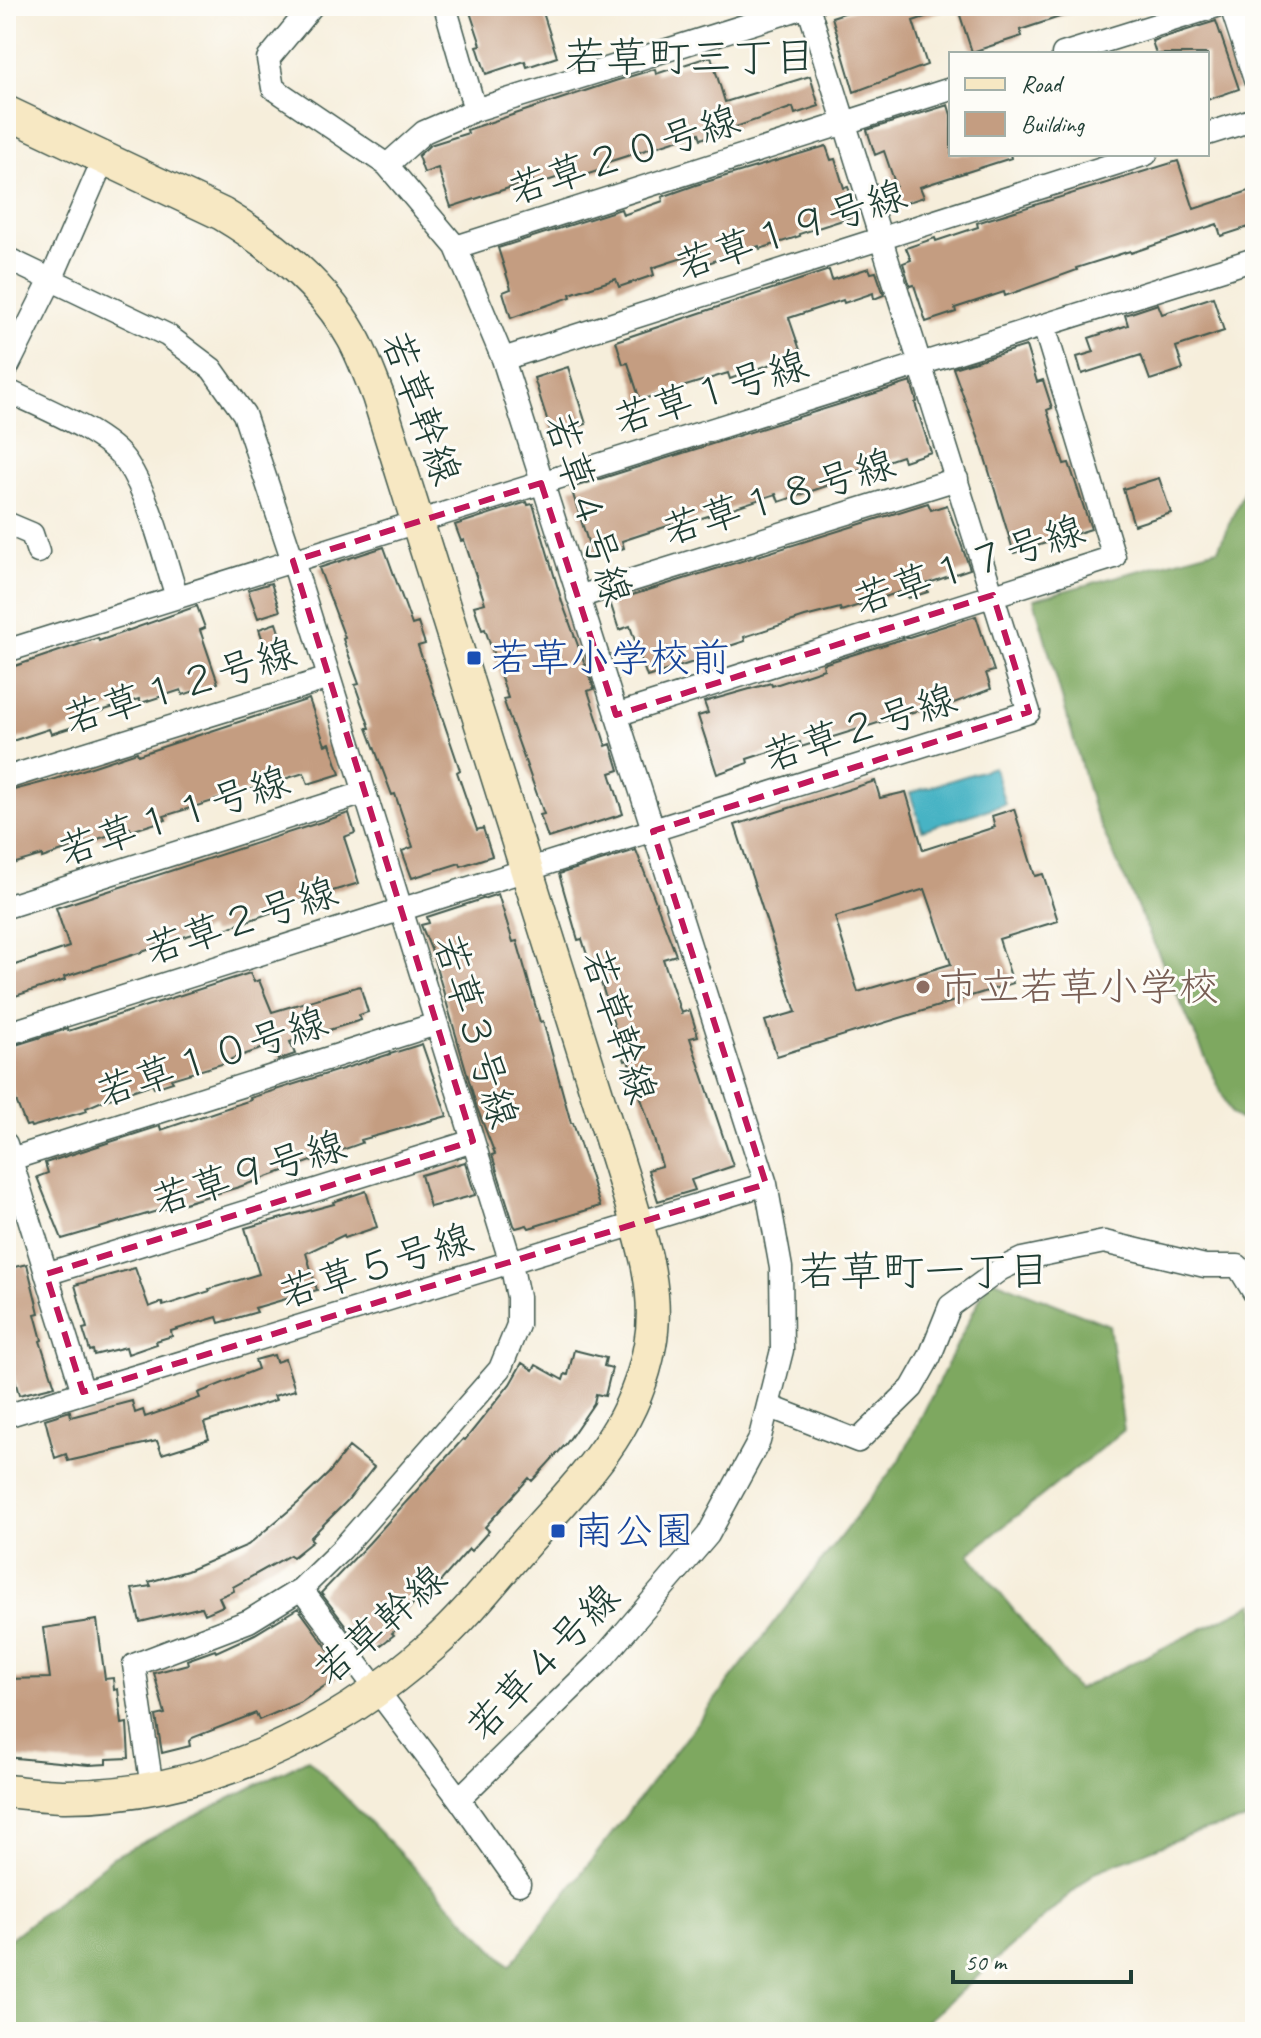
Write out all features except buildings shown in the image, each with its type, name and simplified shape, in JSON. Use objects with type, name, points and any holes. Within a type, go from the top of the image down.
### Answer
[{"type":"street","name":"若草４号線","points":[[312,6],[268,59],[273,88],[387,165],[456,247],[503,359],[766,1184],[781,1268],[782,1350],[759,1441],[708,1535],[602,1659],[459,1799]]},
{"type":"street","points":[[445,6],[475,110]]},
{"type":"street","points":[[387,165],[424,132],[475,110],[808,6]]},
{"type":"street","name":"若草２号線","points":[[6,1034],[1029,712],[808,6]]},
{"type":"street","points":[[1069,52],[1217,6]]},
{"type":"street","points":[[1231,6],[1255,80]]},
{"type":"street","name":"若草２０号線","points":[[456,247],[949,90]]},
{"type":"street","name":"若草幹線","points":[[6,112],[222,214],[256,234],[319,289],[353,337],[378,396],[638,1224],[652,1292],[651,1343],[625,1421],[583,1479],[464,1613],[436,1643],[379,1691],[322,1728],[259,1758],[152,1788],[64,1796],[6,1791]]},
{"type":"street","points":[[1209,133],[1255,119]]},
{"type":"street","name":"若草１９号線","points":[[503,359],[1140,156]]},
{"type":"street","points":[[6,370],[51,280],[104,158]]},
{"type":"street","name":"若草３号線","points":[[6,258],[167,335],[212,369],[244,414],[293,561],[511,1263],[518,1297],[518,1325],[500,1369],[342,1549],[301,1589],[249,1621],[134,1665],[152,1788]]},
{"type":"street","name":"若草１号線","points":[[6,651],[1255,259]]},
{"type":"street","name":"若草１７号線","points":[[616,715],[1114,557],[1044,326]]},
{"type":"street","points":[[6,390],[96,435],[127,461],[143,495],[177,597]]},
{"type":"street","name":"若草１８号線","points":[[578,597],[957,479]]},
{"type":"street","points":[[6,523],[32,534],[38,552]]},
{"type":"street","name":"若草１２号線","points":[[6,778],[329,678]]},
{"type":"street","name":"若草１１号線","points":[[6,907],[364,793]]},
{"type":"street","name":"若草１０号線","points":[[8,1151],[436,1024]]},
{"type":"street","name":"若草９号線","points":[[46,1274],[473,1141]]},
{"type":"street","points":[[8,1151],[83,1392]]},
{"type":"street","name":"若草５号線","points":[[6,1416],[766,1184]]},
{"type":"street","points":[[768,1406],[858,1441],[912,1388],[930,1356],[950,1306],[1001,1269],[1022,1259],[1104,1242],[1205,1266],[1238,1266],[1255,1294]]},
{"type":"street","name":"若草４号線","points":[[301,1589],[519,1884]]},
{"type":"highlighted area","points":[[541,483],[616,715],[993,595],[1029,712],[653,831],[766,1184],[83,1392],[46,1274],[473,1141],[293,561]]},
{"type":"green space","points":[[1255,466],[1255,1128],[1231,1114],[1094,811],[1034,599],[1218,549]]},
{"type":"green space","points":[[990,1278],[1109,1325],[1124,1430],[969,1554],[1077,1690],[1255,1603],[1255,1818],[1193,1833],[1095,1872],[926,2022],[885,2032],[6,2032],[6,1942],[113,1857],[308,1759],[510,1966],[901,1458]]},
{"type":"water","points":[[994,767],[1005,804],[922,830],[910,793]]},
{"type":"place","name":"若草小学校前","points":[[474,658]]},
{"type":"place","name":"市立若草小学校","points":[[923,987]]},
{"type":"place","name":"南公園","points":[[558,1531]]},
{"type":"district","name":"若草町三丁目","points":[[690,57]]},
{"type":"district","name":"若草町一丁目","points":[[924,1271]]}]
